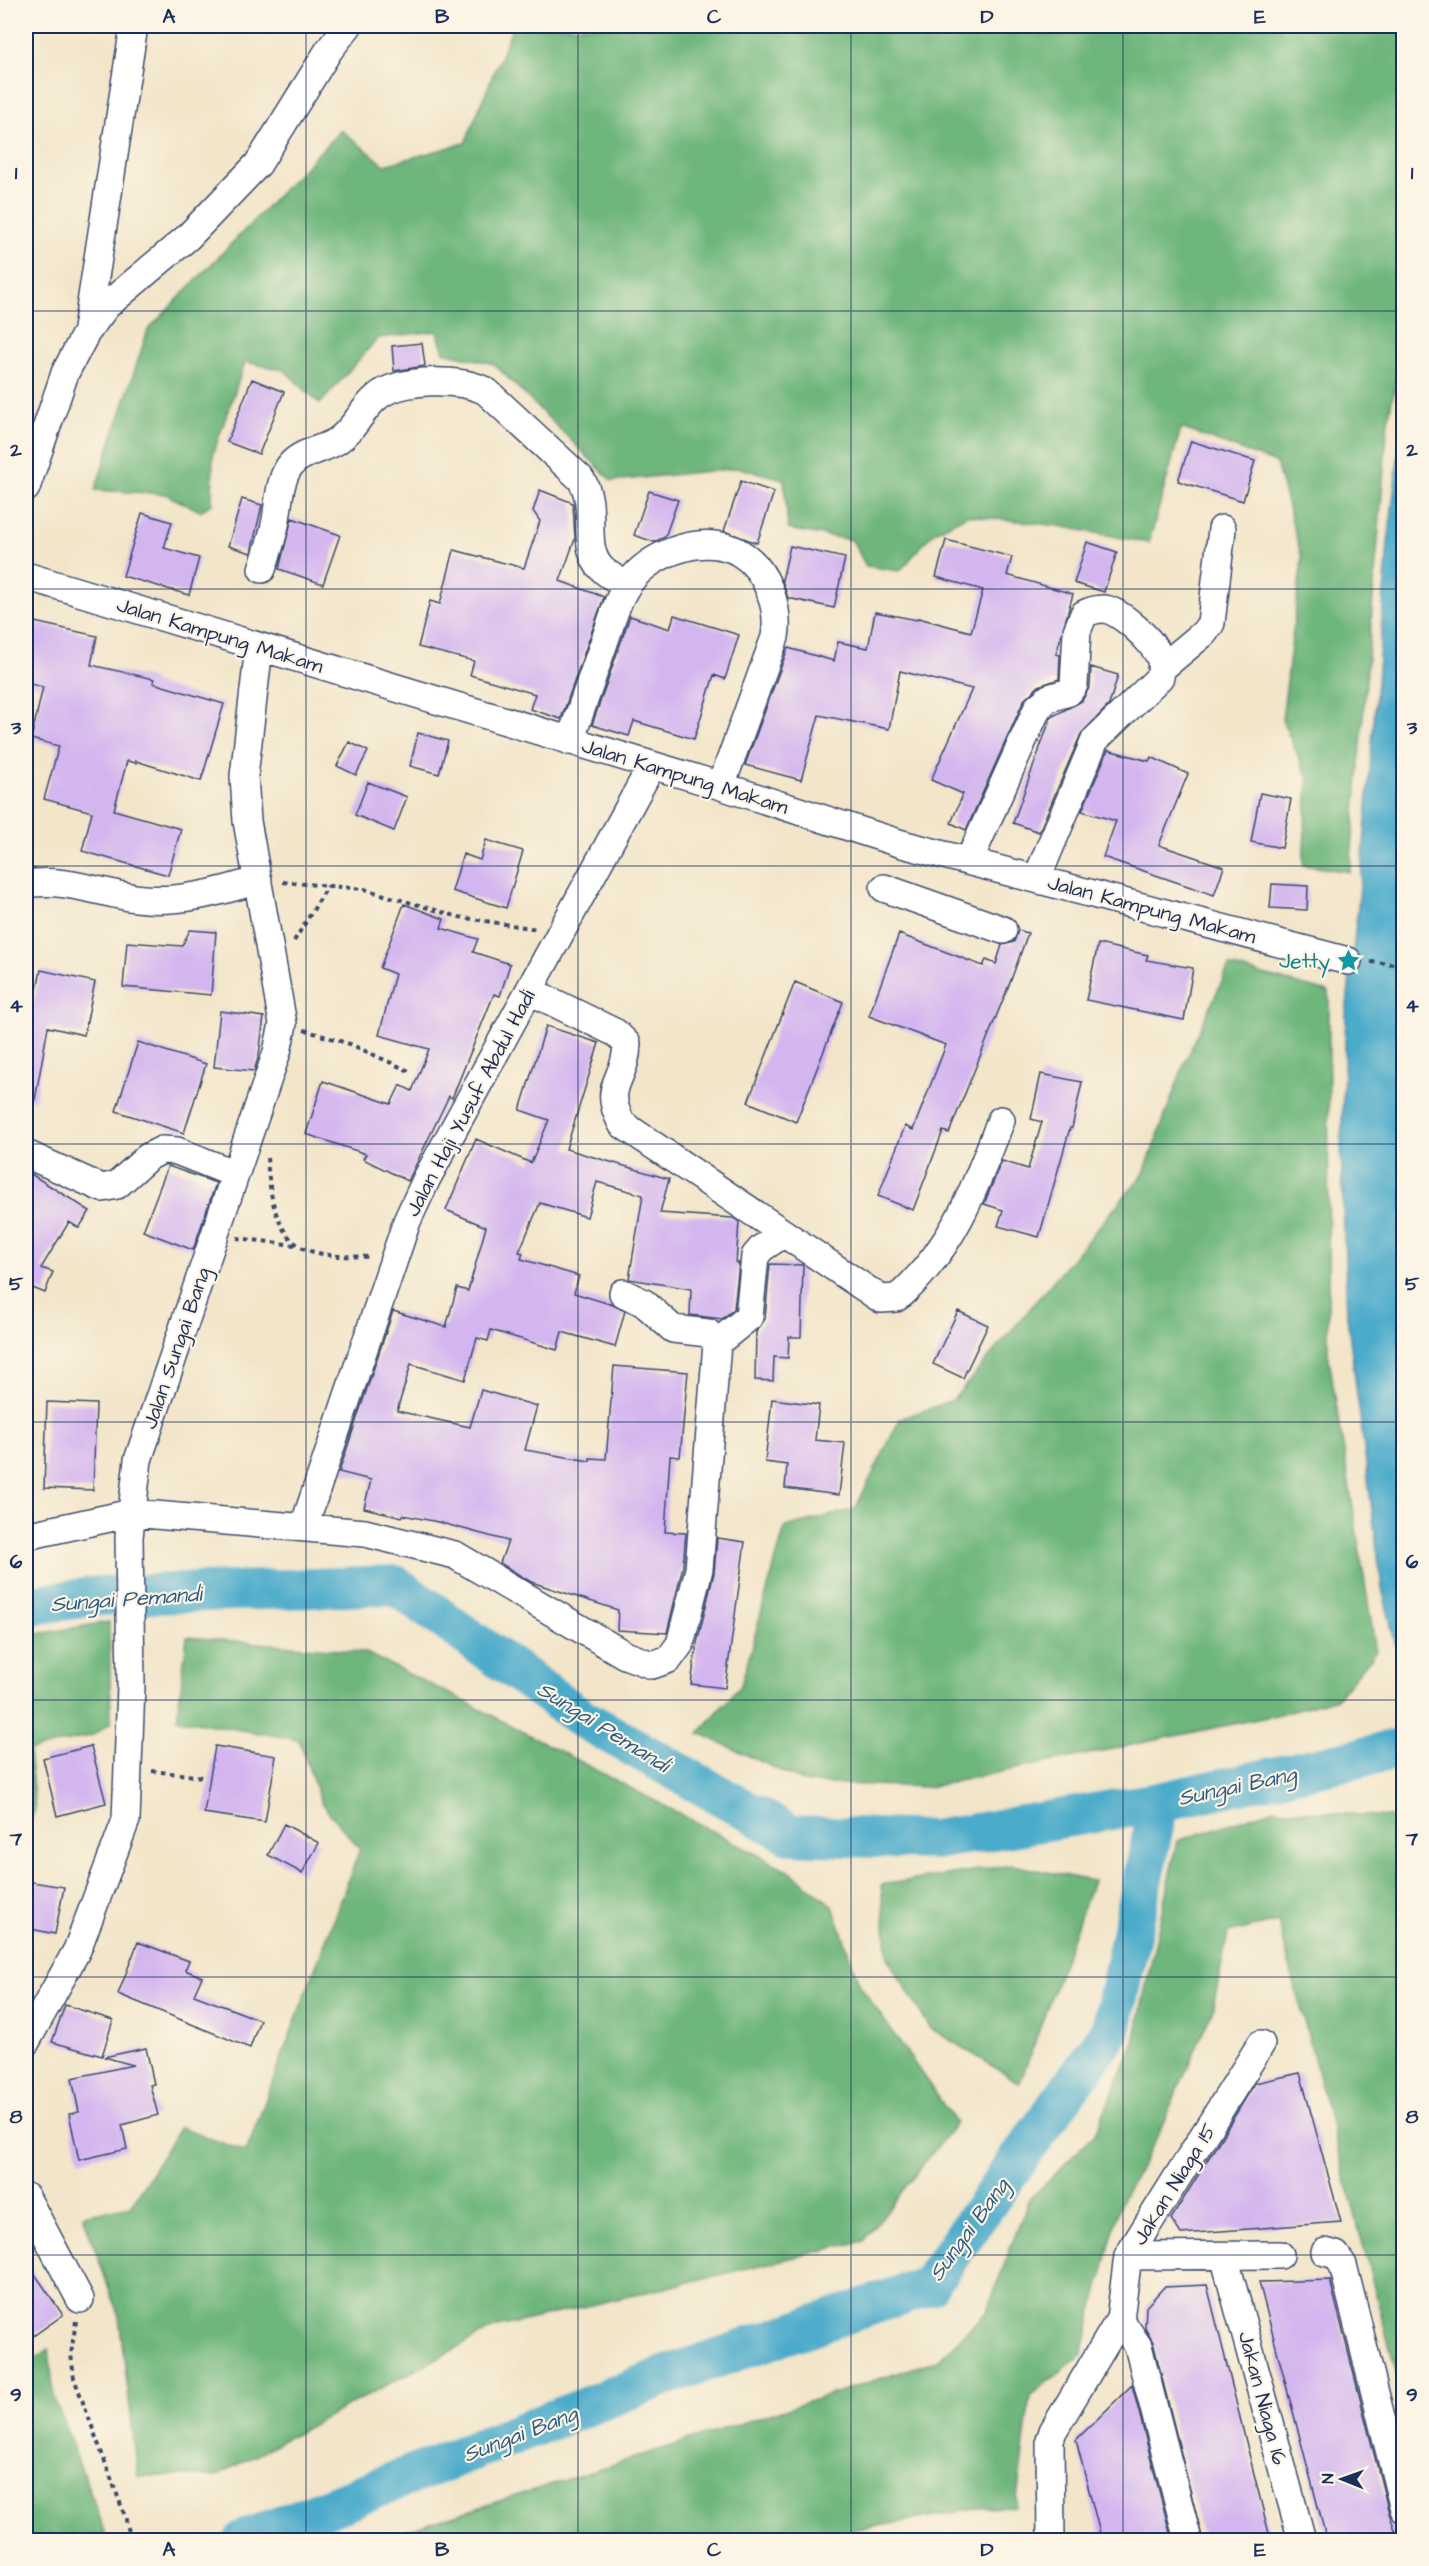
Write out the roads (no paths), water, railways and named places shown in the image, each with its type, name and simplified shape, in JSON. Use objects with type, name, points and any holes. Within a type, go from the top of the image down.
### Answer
[{"type":"street","points":[[86,333],[134,26]]},
{"type":"street","points":[[26,488],[65,373],[86,333],[106,306],[188,237],[258,164],[339,29]]},
{"type":"street","points":[[262,569],[276,524],[284,475],[291,464],[336,442],[356,425],[379,395],[424,383],[451,382],[477,386],[487,392],[580,478],[586,486],[591,507],[592,546],[596,562],[603,570],[626,585]]},
{"type":"street","points":[[1036,878],[1095,740],[1155,684],[1162,668],[1204,633],[1211,623],[1222,529]]},
{"type":"street","points":[[570,741],[626,585],[634,576],[679,548],[697,546],[740,553],[765,581],[776,606],[778,622],[775,637],[721,786]]},
{"type":"street","name":"Jalan Kampung Makam","points":[[26,576],[721,786],[903,844],[1348,961]]},
{"type":"street","points":[[969,861],[1038,707],[1049,698],[1070,692],[1074,685],[1077,631],[1084,614],[1104,609],[1114,612],[1129,622],[1156,650],[1162,668]]},
{"type":"street","name":"Jalan Sungai Bang","points":[[26,2042],[81,1940],[126,1820],[131,1686],[130,1525],[138,1460],[277,1052],[283,1024],[277,977],[247,821],[244,776],[259,647]]},
{"type":"street","name":"Jalan Haji Yusuf Abdul Hadi","points":[[304,1526],[394,1259],[427,1178],[652,765]]},
{"type":"street","points":[[26,884],[43,881],[72,883],[136,898],[165,898],[219,892],[258,880]]},
{"type":"street","points":[[884,888],[1002,930]]},
{"type":"street","points":[[530,991],[616,1034],[627,1044],[627,1059],[614,1089],[613,1107],[622,1124],[873,1296],[881,1299],[896,1298],[922,1276],[942,1250],[967,1208],[1001,1120]]},
{"type":"street","points":[[26,1154],[102,1188],[117,1185],[148,1157],[162,1150],[177,1151],[235,1174]]},
{"type":"street","points":[[26,1536],[130,1525],[304,1526],[365,1533],[455,1555],[625,1655],[652,1665],[669,1659],[680,1644],[699,1569],[717,1343],[749,1317],[755,1256],[762,1248],[783,1234]]},
{"type":"street","points":[[623,1293],[644,1303],[673,1329],[708,1333],[717,1343]]},
{"type":"street","name":"Jakan Niaga 15","points":[[1049,2537],[1050,2440],[1120,2319],[1128,2256],[1261,2044]]},
{"type":"street","points":[[26,2197],[80,2299]]},
{"type":"street","points":[[1325,2252],[1336,2255],[1343,2265],[1404,2509]]},
{"type":"street","points":[[1128,2256],[1280,2255]]},
{"type":"street","name":"Jakan Niaga 16","points":[[1224,2256],[1302,2541]]},
{"type":"street","points":[[1120,2319],[1138,2346],[1188,2541]]},
{"type":"water","points":[[1403,416],[1403,1675],[1382,1588],[1347,1316],[1341,1147],[1346,1014],[1362,869],[1388,543]]},
{"type":"waterway","name":"Sungai Pemandi","points":[[26,1606],[97,1596],[395,1585],[583,1719],[791,1835],[934,1840],[1159,1802]]},
{"type":"waterway","name":"Sungai Bang","points":[[244,2540],[662,2377],[928,2286],[1111,2030],[1159,1802],[1404,1748]]},
{"type":"place","name":"Jetty","points":[[1348,961]]}]
